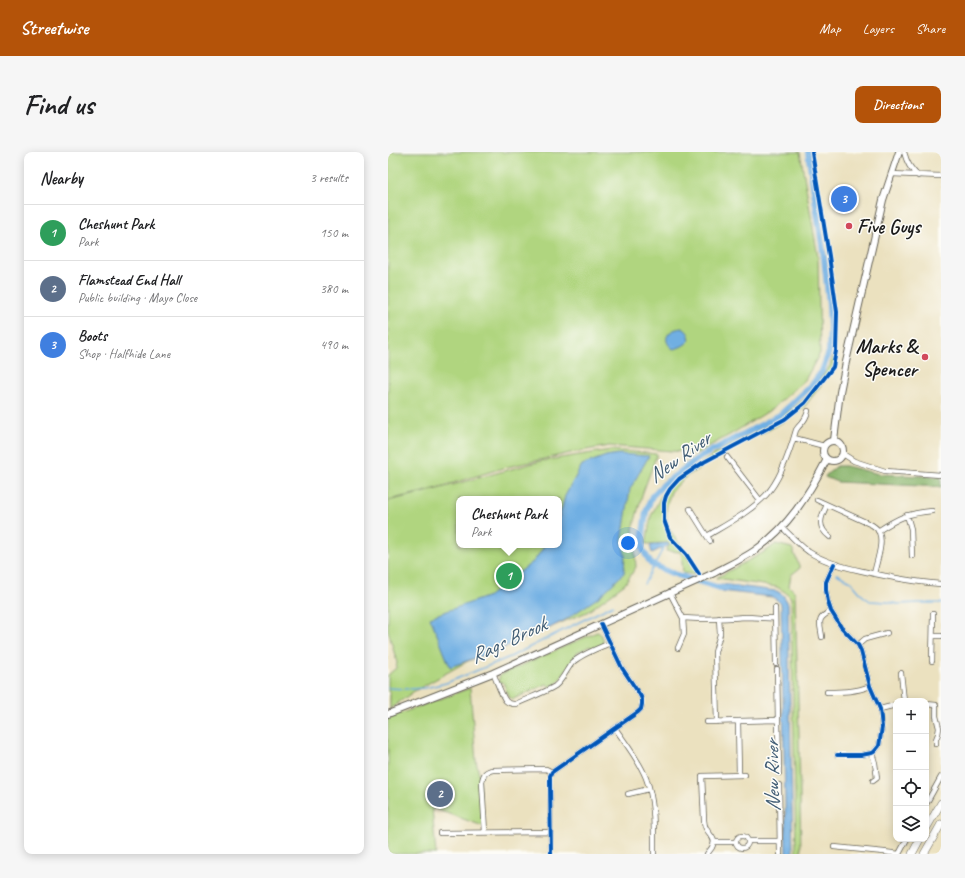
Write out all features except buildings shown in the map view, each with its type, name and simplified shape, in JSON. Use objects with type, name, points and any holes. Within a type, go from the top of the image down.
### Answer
[{"type":"highway","points":[[929,824],[941,803]]},
{"type":"highway","points":[[924,854],[941,824]]},
{"type":"highway","points":[[912,854],[918,842]]},
{"type":"main road","points":[[834,440],[840,392],[846,362],[884,200],[899,152]]},
{"type":"main road","points":[[834,440],[842,446],[843,454],[836,461],[830,461],[823,453],[824,446],[828,442],[834,440]]},
{"type":"main road","points":[[388,714],[493,673],[738,561],[755,550],[782,527],[796,511],[827,459]]},
{"type":"street","points":[[904,152],[911,169],[918,176]]},
{"type":"street","points":[[891,174],[941,176]]},
{"type":"street","points":[[707,536],[752,507],[766,494],[783,467],[796,430],[806,419],[808,411]]},
{"type":"street","points":[[794,438],[824,446]]},
{"type":"street","points":[[843,454],[854,461],[885,470],[941,475]]},
{"type":"street","points":[[726,458],[760,500]]},
{"type":"street","points":[[817,500],[872,525],[878,531],[880,544],[874,574]]},
{"type":"street","points":[[827,505],[821,523],[824,530],[830,537]]},
{"type":"street","points":[[690,509],[710,541]]},
{"type":"street","points":[[878,531],[894,521],[906,516],[915,513],[932,511]]},
{"type":"street","points":[[906,516],[911,529],[912,556]]},
{"type":"street","points":[[782,527],[796,542],[810,552],[834,564],[874,574],[926,583],[941,584]]},
{"type":"street","points":[[834,564],[828,577],[826,595],[831,611],[841,627],[858,645],[861,651],[870,686],[880,709],[882,727],[881,739],[878,748],[872,753],[837,755]]},
{"type":"street","points":[[670,593],[683,618],[684,634],[678,648]]},
{"type":"street","points":[[775,608],[779,773]]},
{"type":"street","points":[[822,637],[820,622],[823,616],[831,611]]},
{"type":"street","points":[[932,661],[933,614]]},
{"type":"street","points":[[683,618],[775,618]]},
{"type":"street","points":[[717,722],[715,652],[720,634],[719,618]]},
{"type":"street","points":[[551,854],[550,776],[552,772],[638,712],[642,707],[640,695],[622,668],[601,624]]},
{"type":"street","points":[[858,645],[865,639],[887,633]]},
{"type":"street","points":[[933,636],[941,636]]},
{"type":"street","points":[[493,673],[504,699],[508,702],[516,704],[555,686],[562,679],[575,660],[610,643]]},
{"type":"street","points":[[901,673],[904,698]]},
{"type":"street","points":[[827,692],[852,691],[864,689],[870,686]]},
{"type":"street","points":[[936,744],[936,737],[939,728],[936,716],[938,705]]},
{"type":"street","points":[[880,709],[893,706]]},
{"type":"street","points":[[706,722],[777,720]]},
{"type":"street","points":[[738,721],[739,775]]},
{"type":"street","points":[[615,728],[637,760],[646,779],[652,798],[654,854]]},
{"type":"street","points":[[872,753],[877,778],[873,781]]},
{"type":"street","points":[[485,832],[482,780],[486,772],[493,770],[546,769],[552,772]]},
{"type":"street","points":[[707,854],[712,848],[714,842],[704,820],[702,776],[745,775]]},
{"type":"street","points":[[929,799],[941,777]]},
{"type":"street","points":[[779,785],[780,854]]},
{"type":"street","points":[[628,794],[649,789]]},
{"type":"street","points":[[440,833],[551,832]]},
{"type":"street","points":[[736,842],[737,838],[741,835],[747,837],[749,841]]},
{"type":"street","points":[[736,842],[741,848],[746,847],[749,841]]},
{"type":"street","points":[[749,841],[780,841]]},
{"type":"street","points":[[714,842],[736,842]]},
{"type":"street","points":[[834,847],[899,854],[905,842]]},
{"type":"green space","points":[[388,152],[800,152],[818,257],[820,353],[805,380],[772,409],[697,453],[609,446],[503,468],[427,491],[388,500]]},
{"type":"green space","points":[[833,356],[835,359],[833,370],[804,407],[776,426],[735,447],[687,476],[671,492],[666,508],[667,525],[696,573],[683,573],[681,552],[666,551],[669,545],[668,543],[646,544],[651,516],[661,496],[671,485],[712,456],[778,420],[791,410],[807,397],[830,366]]},
{"type":"green space","points":[[611,450],[657,454],[642,495],[633,529],[636,567],[625,584],[587,612],[466,662],[413,692],[390,709],[388,675],[396,668],[397,663],[388,630],[388,501],[541,461]]},
{"type":"green space","points":[[837,466],[846,466],[879,474],[941,477],[941,487],[837,482],[825,477]]},
{"type":"green space","points":[[776,544],[792,548],[800,568],[791,575],[789,586],[795,592],[801,854],[796,854],[791,598],[788,594],[777,587],[716,578]]},
{"type":"green space","points":[[597,632],[600,633],[603,638],[602,645],[592,650],[590,646],[576,653],[577,656],[557,683],[550,687],[547,684],[513,699],[509,697],[503,682],[499,683],[500,675]]},
{"type":"green space","points":[[470,688],[483,826],[432,808],[436,854],[388,854],[388,718]]},
{"type":"water","points":[[682,328],[688,333],[690,340],[682,346],[673,349],[667,342],[668,335],[673,330]]},
{"type":"water","points":[[618,454],[649,456],[630,489],[622,541],[625,555],[624,573],[599,597],[565,620],[514,644],[450,667],[430,617],[489,596],[534,561],[543,548],[562,548],[562,507],[565,496],[582,465],[606,456]]},
{"type":"water","points":[[668,543],[669,545],[652,553],[650,546]]},
{"type":"water","points":[[721,584],[777,591],[783,595],[788,603],[793,854],[786,854],[781,604],[772,597],[720,591]]},
{"type":"waterway","name":"New River","points":[[729,588],[720,588],[674,574],[651,564],[642,548],[646,512],[652,496],[664,484],[700,457],[780,415],[812,385],[822,371],[829,352],[829,305],[824,258],[808,152]]},
{"type":"waterway","name":"Rags Brook","points":[[644,584],[664,547],[668,545]]},
{"type":"waterway","name":"Rags Brook","points":[[837,574],[851,582],[863,596],[870,601],[898,604],[941,603]]},
{"type":"waterway","name":"Rags Brook","points":[[410,689],[425,688],[446,683],[510,657],[613,605]]},
{"type":"waterway","name":"Rags Brook","points":[[388,688],[408,689]]},
{"type":"cycle path","points":[[699,574],[686,554],[670,537],[664,520],[664,503],[670,489],[679,479],[704,462],[785,419],[805,403],[833,367],[836,351],[837,312],[812,152]]},
{"type":"cycle path","points":[[834,564],[826,582],[828,602],[831,611],[841,627],[858,645],[861,651],[870,686],[880,709],[882,727],[879,746],[874,752],[861,755],[837,755]]},
{"type":"cycle path","points":[[551,854],[550,776],[552,772],[641,709],[642,699],[622,668],[601,624]]},
{"type":"place","name":"Boots","points":[[844,199]]},
{"type":"place","name":"Five Guys","points":[[849,226]]},
{"type":"place","name":"Marks & Spencer","points":[[925,357]]},
{"type":"place","name":"Cheshunt Park","points":[[509,576]]},
{"type":"place","name":"Flamstead End Hall","points":[[440,794]]}]
